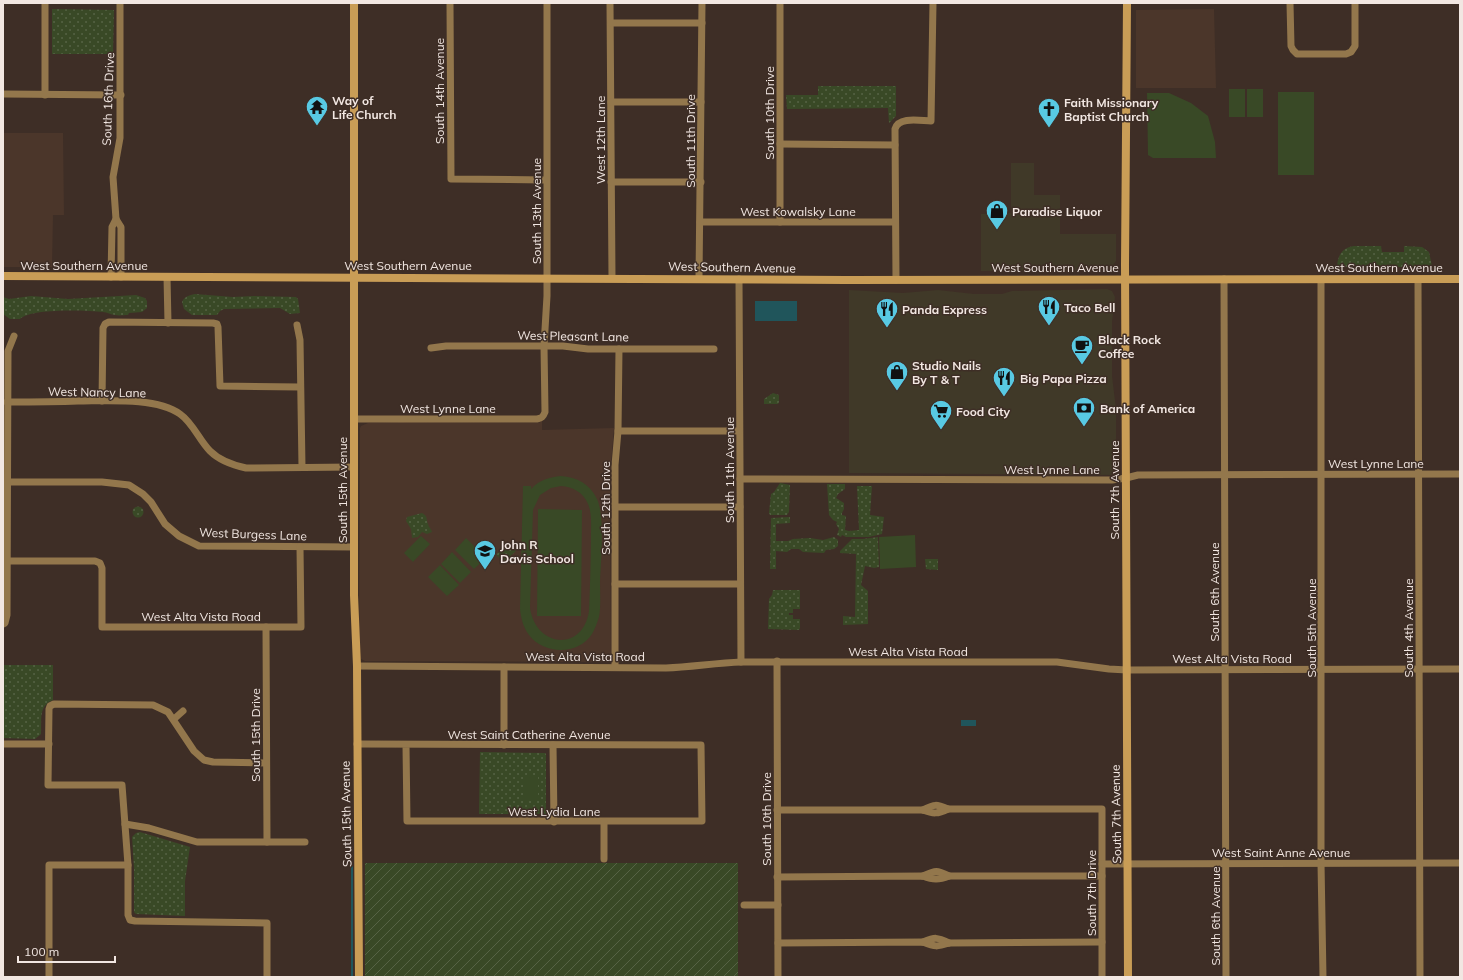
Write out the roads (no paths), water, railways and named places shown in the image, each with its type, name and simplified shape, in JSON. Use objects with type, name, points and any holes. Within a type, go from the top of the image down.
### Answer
[{"type":"main road","name":"South 15th Avenue","points":[[354,3],[354,547],[359,977]]},
{"type":"main road","name":"South 7th Avenue","points":[[1127,3],[1125,279],[1128,977]]},
{"type":"main road","name":"West Southern Avenue","points":[[3,276],[896,280],[1460,278]]},
{"type":"street","points":[[45,3],[46,95]]},
{"type":"street","name":"South 16th Drive","points":[[120,3],[120,138],[113,177],[116,219],[121,227],[121,277]]},
{"type":"street","name":"South 14th Avenue","points":[[450,3],[451,179],[546,180]]},
{"type":"street","name":"South 13th Avenue","points":[[542,418],[545,412],[544,346],[547,278],[547,3]]},
{"type":"street","name":"West 12th Lane","points":[[610,3],[612,278]]},
{"type":"street","name":"South 11th Drive","points":[[699,278],[702,3]]},
{"type":"street","name":"South 10th Drive","points":[[780,3],[780,222]]},
{"type":"street","points":[[896,280],[895,129],[899,123],[905,121],[931,121],[933,3]]},
{"type":"street","points":[[1290,3],[1291,46],[1297,54],[1346,54],[1351,52],[1355,46],[1355,3]]},
{"type":"street","points":[[611,23],[702,23]]},
{"type":"street","points":[[3,94],[121,95]]},
{"type":"street","points":[[611,102],[701,102]]},
{"type":"street","points":[[780,144],[895,145]]},
{"type":"street","points":[[611,182],[701,182]]},
{"type":"street","name":"South 16th Drive","points":[[111,277],[112,227],[116,219]]},
{"type":"street","name":"West Kowalsky Lane","points":[[700,222],[895,222]]},
{"type":"street","points":[[112,243],[121,242]]},
{"type":"street","points":[[167,277],[168,323]]},
{"type":"street","name":"South 11th Avenue","points":[[739,279],[741,662]]},
{"type":"street","name":"South 6th Avenue","points":[[1224,279],[1226,977]]},
{"type":"street","name":"South 5th Avenue","points":[[1321,279],[1323,977]]},
{"type":"street","name":"South 4th Avenue","points":[[1418,279],[1420,977]]},
{"type":"street","points":[[102,401],[103,328],[105,324],[109,322],[217,324],[220,386],[300,387]]},
{"type":"street","points":[[297,325],[300,340],[302,467]]},
{"type":"street","points":[[4,623],[7,615],[8,561],[8,351],[14,336]]},
{"type":"street","name":"West Pleasant Lane","points":[[431,348],[446,346],[544,346],[619,349],[714,348]]},
{"type":"street","name":"South 12th Drive","points":[[615,667],[615,465],[618,431],[619,349]]},
{"type":"street","name":"West Nancy Lane","points":[[8,402],[102,401],[154,404],[171,409],[180,414],[191,424],[210,451],[220,459],[231,464],[246,468],[354,467]]},
{"type":"street","name":"West Lynne Lane","points":[[354,419],[542,418]]},
{"type":"street","points":[[618,431],[739,431]]},
{"type":"street","name":"West Lynne Lane","points":[[740,479],[1112,480],[1138,475],[1460,474]]},
{"type":"street","name":"West Burgess Lane","points":[[8,482],[102,482],[129,485],[143,494],[151,502],[165,524],[174,532],[188,542],[199,546],[300,548],[354,547]]},
{"type":"street","points":[[615,507],[740,507]]},
{"type":"street","name":"West Alta Vista Road","points":[[8,561],[95,561],[100,563],[102,568],[102,627],[301,626],[300,548]]},
{"type":"street","points":[[615,584],[740,584]]},
{"type":"street","name":"South 15th Drive","points":[[266,627],[267,842]]},
{"type":"street","name":"South 10th Drive","points":[[777,661],[778,977]]},
{"type":"street","name":"West Alta Vista Road","points":[[356,666],[691,667],[720,663],[777,661],[1058,662],[1127,670],[1460,669]]},
{"type":"street","points":[[504,667],[504,745]]},
{"type":"street","points":[[266,763],[213,762],[204,760],[194,751],[168,712],[153,705],[54,704],[50,706],[48,785],[122,785],[128,865],[128,915],[130,920],[267,923],[267,977]]},
{"type":"street","points":[[174,719],[183,711]]},
{"type":"street","points":[[3,744],[49,744]]},
{"type":"street","name":"West Saint Catherine Avenue","points":[[357,744],[702,745],[702,821]]},
{"type":"street","name":"West Lydia Lane","points":[[406,745],[407,821],[702,821]]},
{"type":"street","points":[[554,745],[554,822]]},
{"type":"street","name":"South 7th Drive","points":[[777,810],[923,810],[932,814],[938,814],[948,810],[1102,809],[1102,977]]},
{"type":"street","points":[[604,822],[604,859]]},
{"type":"street","points":[[125,824],[160,831],[197,842],[305,842]]},
{"type":"street","name":"West Saint Anne Avenue","points":[[1102,864],[1460,863]]},
{"type":"street","points":[[49,977],[49,865],[128,865]]},
{"type":"street","points":[[777,877],[923,876],[932,880],[939,880],[949,876],[1102,876]]},
{"type":"street","points":[[744,905],[778,905]]},
{"type":"street","points":[[778,943],[923,942],[934,947],[940,947],[950,943],[1102,942]]},
{"type":"water","points":[[755,301],[797,301],[797,321],[755,321]]},
{"type":"water","points":[[961,720],[976,720],[976,726],[961,726]]},
{"type":"waterway","points":[[352,867],[352,977]]},
{"type":"place","name":"Way of Life Church","points":[[317,126]]},
{"type":"place","name":"Faith Missionary Baptist Church","points":[[1049,128]]},
{"type":"place","name":"Paradise Liquor","points":[[997,230]]},
{"type":"place","name":"Taco Bell","points":[[1049,326]]},
{"type":"place","name":"Panda Express","points":[[887,328]]},
{"type":"place","name":"Black Rock Coffee","points":[[1082,366]]},
{"type":"place","name":"Studio Nails By T & T","points":[[897,392]]},
{"type":"place","name":"Big Papa Pizza","points":[[1004,398]]},
{"type":"place","name":"Bank of America","points":[[1084,428]]},
{"type":"place","name":"Food City","points":[[941,430]]},
{"type":"place","name":"John R Davis School","points":[[485,570]]}]
